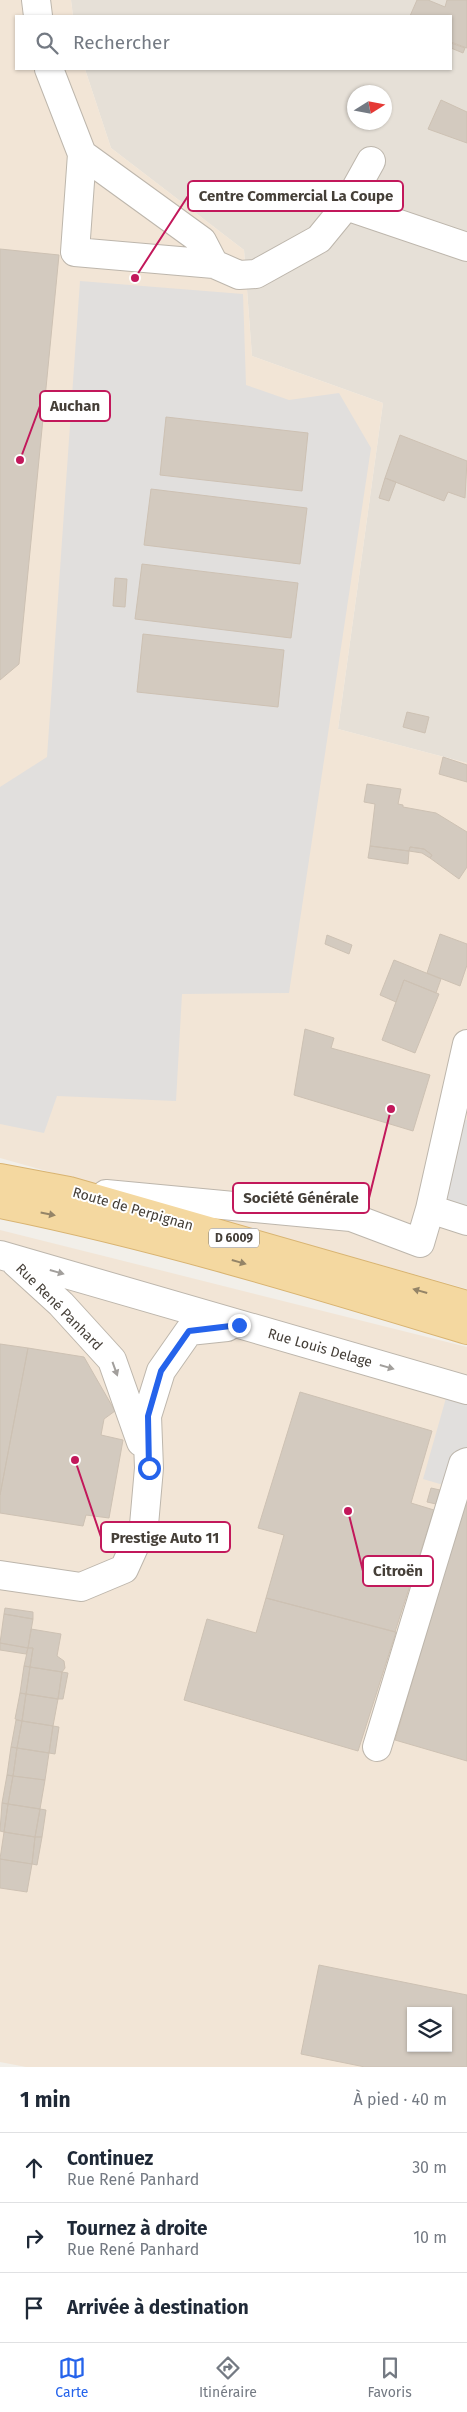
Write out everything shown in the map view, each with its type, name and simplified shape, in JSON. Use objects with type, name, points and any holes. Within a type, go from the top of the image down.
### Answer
[{"type":"main road","name":"Route de Perpignan","points":[[0,1178],[69,1191],[467,1305]]},
{"type":"main road","name":"Route de Perpignan","points":[[0,1204],[86,1221],[236,1260],[467,1330]]},
{"type":"street","points":[[36,0],[38,15]]},
{"type":"street","points":[[49,70],[82,154],[74,252],[214,264],[239,275],[256,274],[319,239],[346,206],[371,161]]},
{"type":"street","points":[[82,154],[202,241],[214,264]]},
{"type":"street","points":[[346,206],[467,247]]},
{"type":"street","points":[[0,1170],[69,1191],[351,1218],[420,1243],[430,1209],[467,1044]]},
{"type":"street","points":[[430,1209],[467,1221]]},
{"type":"street","name":"Rue Louis Delage","points":[[5,1256],[467,1390]]},
{"type":"street","name":"Rue René Panhard","points":[[5,1256],[61,1304],[112,1360],[149,1468]]},
{"type":"street","name":"Rue René Panhard","points":[[0,1575],[81,1587],[124,1569],[144,1525],[149,1468],[148,1416],[161,1371],[189,1331],[239,1325]]},
{"type":"street","points":[[377,1747],[464,1464],[467,1462]]},
{"type":"shaded area","points":[[0,0],[71,0],[73,15],[15,15],[15,70],[85,70],[111,148],[244,250],[252,356],[383,403],[338,729],[467,763],[467,1289],[0,1158]]},
{"type":"shaded area","points":[[71,0],[467,0],[467,763],[338,729],[383,403],[252,356],[244,250],[111,148],[85,70],[452,70],[452,15],[73,15]]},
{"type":"shaded area","points":[[80,281],[243,294],[246,385],[289,400],[339,393],[371,448],[289,993],[182,994],[176,1101],[57,1096],[44,1133],[0,1124],[0,787],[47,757]]},
{"type":"shaded area","points":[[461,1119],[467,1120],[467,1212],[438,1198]]},
{"type":"shaded area","points":[[0,1230],[467,1347],[467,2067],[26,2067],[0,2062]]},
{"type":"shaded area","points":[[446,1398],[467,1404],[467,1492],[423,1479]]},
{"type":"building","points":[[417,0],[428,0],[445,7],[447,0],[467,0],[467,48],[452,42],[452,15],[410,15]]},
{"type":"building","points":[[452,43],[465,48],[463,53],[452,48]]},
{"type":"building","points":[[441,100],[467,112],[467,143],[428,129]]},
{"type":"building","points":[[0,249],[59,255],[19,664],[0,680]]},
{"type":"building","points":[[166,417],[308,433],[302,491],[160,475]]},
{"type":"building","points":[[400,435],[467,461],[465,498],[448,492],[444,501],[385,478]]},
{"type":"building","points":[[385,478],[396,482],[389,501],[379,498]]},
{"type":"building","points":[[151,489],[307,508],[300,564],[144,545]]},
{"type":"building","points":[[142,564],[298,583],[291,638],[135,619]]},
{"type":"building","points":[[115,578],[127,579],[125,607],[113,606]]},
{"type":"building","points":[[143,634],[284,650],[278,707],[137,692]]},
{"type":"building","points":[[407,712],[429,717],[425,733],[403,727]]},
{"type":"building","points":[[443,757],[467,765],[467,782],[439,774]]},
{"type":"building","points":[[367,784],[401,789],[398,804],[403,805],[403,807],[436,813],[467,832],[467,867],[459,879],[430,858],[432,855],[424,849],[410,847],[409,851],[370,846],[375,804],[364,802]]},
{"type":"building","points":[[370,846],[409,851],[408,864],[368,858]]},
{"type":"building","points":[[410,847],[424,849],[432,855],[430,858],[422,853],[409,851]]},
{"type":"building","points":[[440,934],[467,944],[467,965],[460,986],[427,973]]},
{"type":"building","points":[[327,935],[352,945],[349,954],[325,944]]},
{"type":"building","points":[[394,960],[441,979],[436,993],[404,980],[396,1002],[380,995]]},
{"type":"building","points":[[404,980],[439,994],[415,1053],[382,1040]]},
{"type":"building","points":[[305,1029],[334,1038],[331,1048],[430,1075],[413,1131],[294,1095]]},
{"type":"building","points":[[0,1344],[28,1348],[0,1495]]},
{"type":"building","points":[[28,1348],[84,1357],[115,1411],[104,1419],[101,1435],[123,1440],[109,1518],[86,1515],[83,1526],[0,1513],[0,1495]]},
{"type":"building","points":[[300,1392],[432,1431],[411,1503],[434,1510],[395,1632],[266,1598],[284,1535],[258,1528]]},
{"type":"building","points":[[431,1488],[440,1490],[436,1504],[427,1502]]},
{"type":"building","points":[[467,1499],[467,1761],[395,1740]]},
{"type":"building","points":[[266,1598],[396,1632],[358,1751],[184,1700],[207,1619],[256,1633]]},
{"type":"building","points":[[5,1608],[33,1612],[33,1619],[4,1614]]},
{"type":"building","points":[[4,1614],[33,1619],[28,1648],[0,1643]]},
{"type":"building","points":[[31,1629],[61,1634],[57,1656],[64,1661],[65,1668],[62,1672],[30,1667],[33,1648],[28,1648]]},
{"type":"building","points":[[0,1643],[28,1648],[26,1654],[0,1650]]},
{"type":"building","points":[[28,1648],[33,1648],[30,1667],[24,1666]]},
{"type":"building","points":[[24,1666],[30,1667],[26,1694],[20,1693]]},
{"type":"building","points":[[30,1667],[62,1672],[58,1699],[26,1694]]},
{"type":"building","points":[[62,1672],[68,1673],[63,1699],[58,1699]]},
{"type":"building","points":[[20,1693],[26,1694],[22,1721],[15,1719]]},
{"type":"building","points":[[26,1694],[58,1699],[53,1726],[22,1721]]},
{"type":"building","points":[[16,1720],[22,1721],[17,1748],[11,1747]]},
{"type":"building","points":[[22,1721],[53,1726],[49,1753],[17,1748]]},
{"type":"building","points":[[53,1726],[59,1727],[55,1754],[49,1753]]},
{"type":"building","points":[[11,1747],[17,1748],[13,1776],[7,1775]]},
{"type":"building","points":[[17,1748],[49,1753],[45,1780],[13,1776]]},
{"type":"building","points":[[7,1775],[13,1776],[8,1804],[2,1803]]},
{"type":"building","points":[[13,1776],[45,1780],[40,1809],[8,1804]]},
{"type":"building","points":[[2,1803],[8,1804],[4,1832],[0,1831]]},
{"type":"building","points":[[8,1804],[40,1809],[35,1837],[4,1832]]},
{"type":"building","points":[[40,1809],[46,1810],[42,1837],[35,1837]]},
{"type":"building","points":[[4,1832],[35,1837],[32,1864],[0,1859]]},
{"type":"building","points":[[35,1837],[42,1837],[37,1865],[32,1864]]},
{"type":"building","points":[[0,1859],[32,1864],[27,1892],[0,1888]]},
{"type":"building","points":[[319,1965],[467,1995],[467,2067],[365,2067],[301,2054]]},
{"type":"place","name":"Centre Commercial La Coupe","points":[[135,278]]},
{"type":"place","name":"Auchan","points":[[20,460]]},
{"type":"place","name":"Société Générale","points":[[391,1109]]},
{"type":"place","name":"Prestige Auto 11","points":[[75,1460]]},
{"type":"place","name":"Citroën","points":[[348,1511]]},
{"type":"route","points":[[149,1468],[148,1416],[161,1371],[189,1331],[239,1325]]}]
